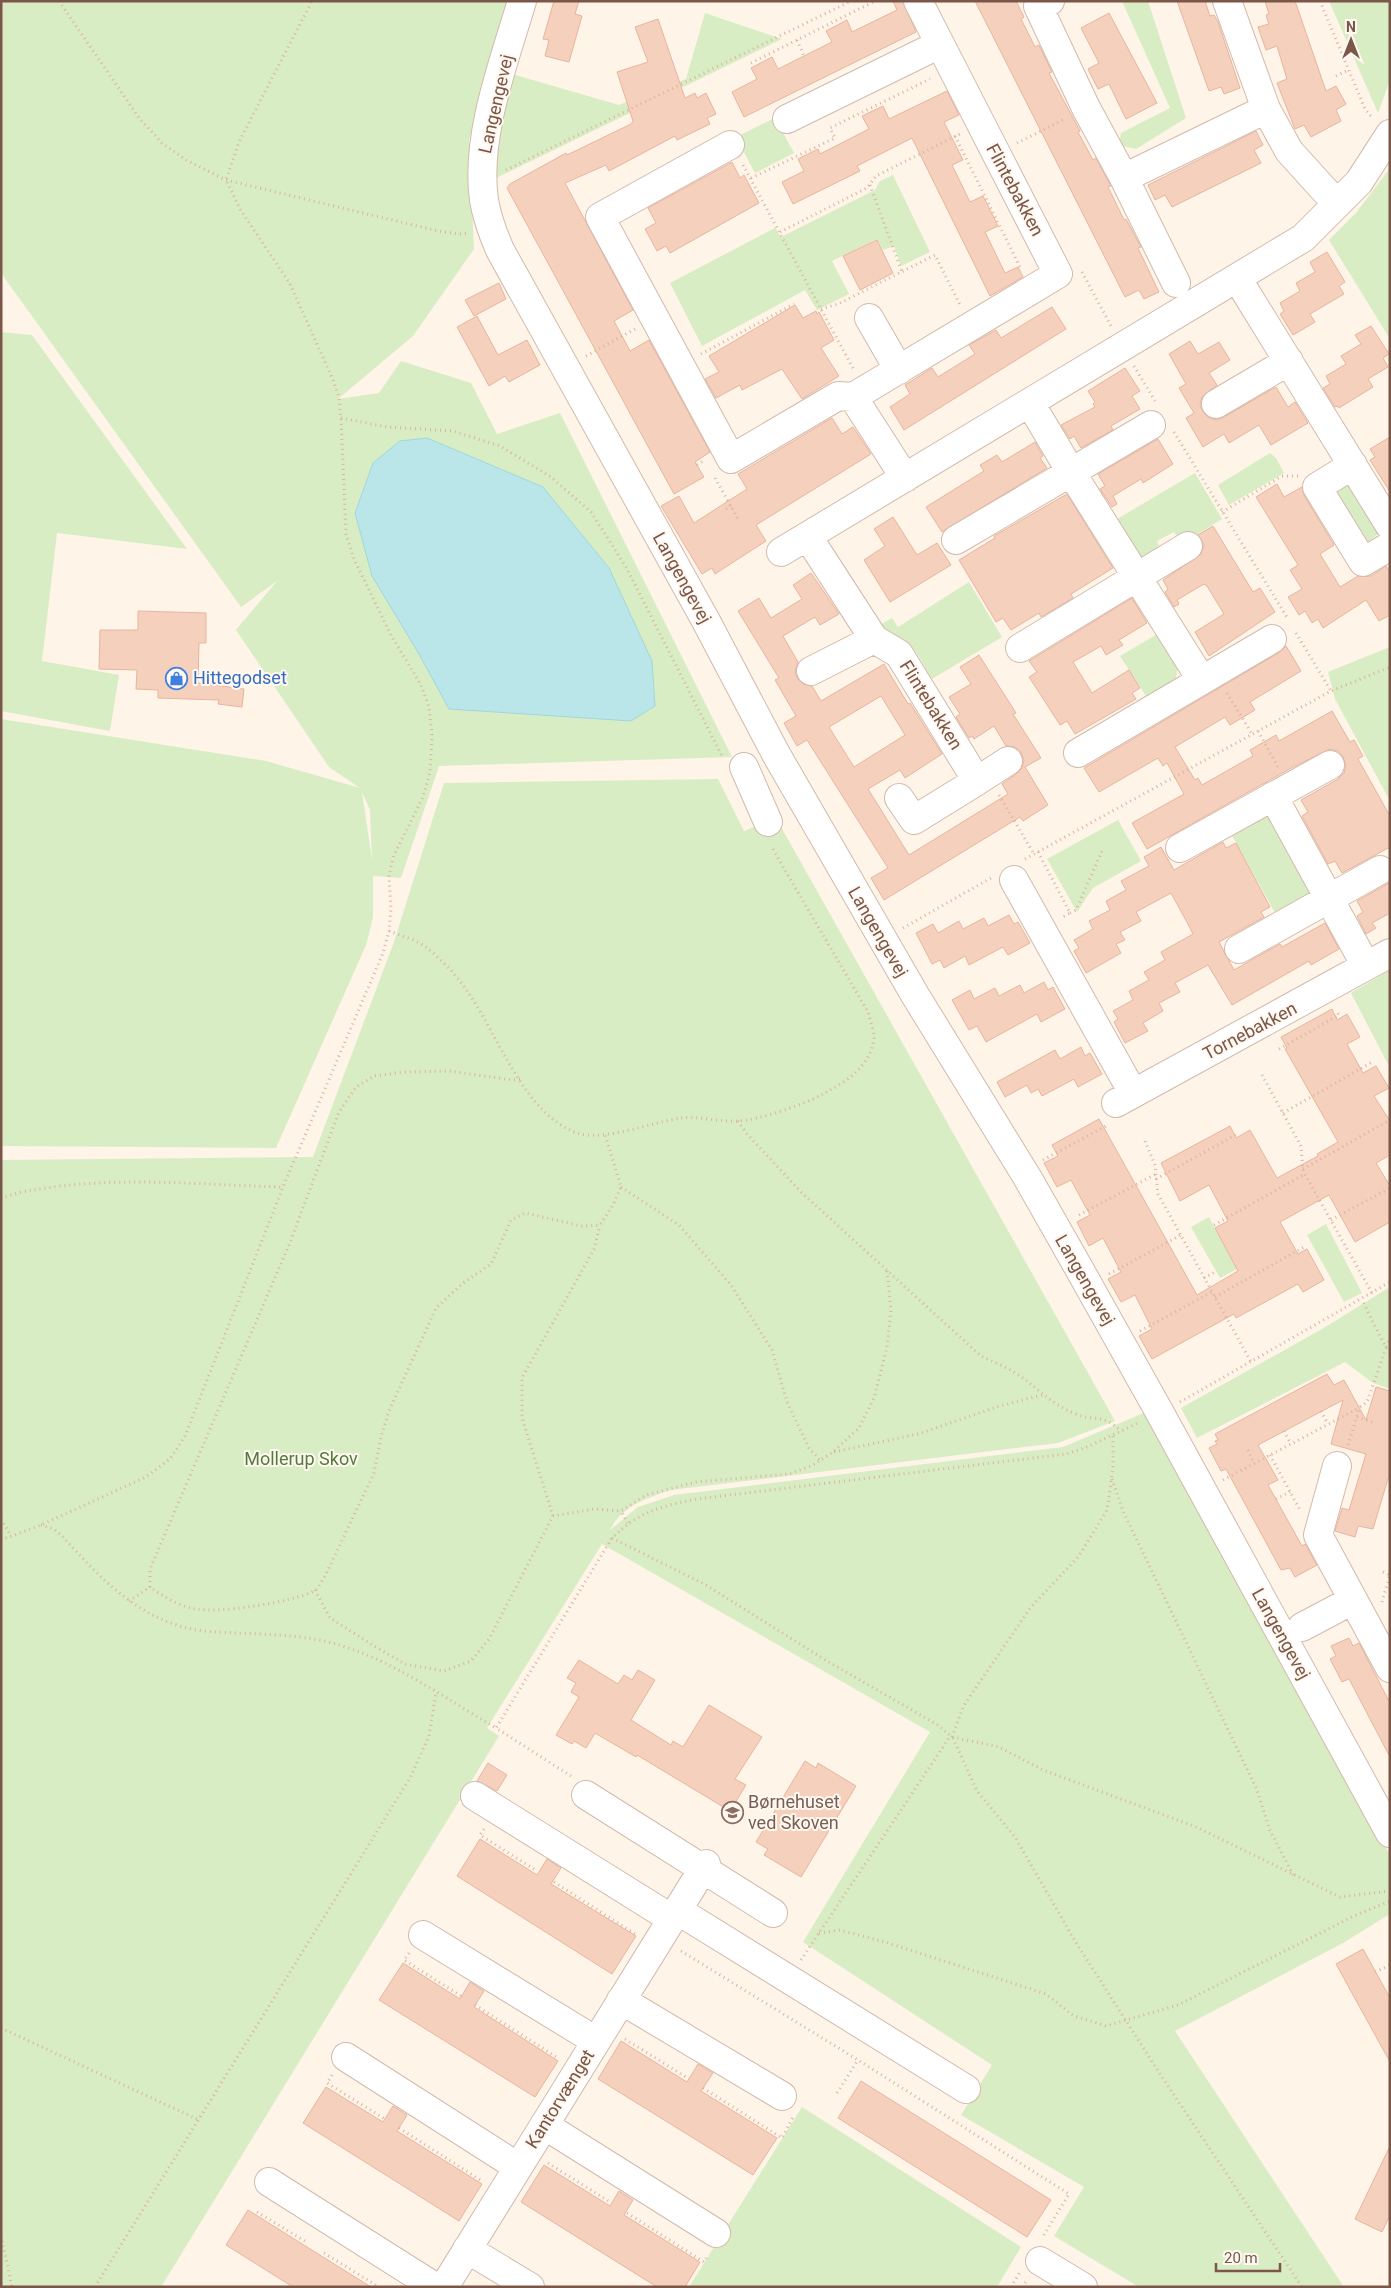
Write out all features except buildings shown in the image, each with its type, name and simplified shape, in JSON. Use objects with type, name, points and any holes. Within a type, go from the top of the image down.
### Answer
[{"type":"street","name":"Langengevej","points":[[522,1],[496,86],[483,151],[482,181],[490,227],[500,250],[706,621],[776,754],[882,939],[1026,1177],[1203,1490],[1390,1833]]},
{"type":"street","name":"Flintebakken","points":[[730,146],[600,217],[732,459],[838,396],[859,394],[1058,274],[918,1]]},
{"type":"street","points":[[1050,1],[1038,6],[1086,108],[1124,178],[1176,282]]},
{"type":"street","points":[[1227,1],[1266,110],[1289,151],[1337,204]]},
{"type":"street","points":[[787,119],[940,44]]},
{"type":"street","points":[[1124,178],[1266,110]]},
{"type":"street","points":[[781,552],[1303,238],[1359,182],[1383,128]]},
{"type":"street","points":[[1237,278],[1390,526]]},
{"type":"street","points":[[869,318],[899,370]]},
{"type":"street","points":[[1216,404],[1289,361]]},
{"type":"street","points":[[859,394],[905,478]]},
{"type":"street","points":[[1030,403],[1070,472],[1137,577],[1207,675]]},
{"type":"street","points":[[956,540],[1151,425]]},
{"type":"street","points":[[1353,465],[1317,487],[1363,562],[1390,546]]},
{"type":"street","name":"Flintebakken","points":[[808,537],[874,639],[899,654],[991,773]]},
{"type":"street","points":[[1020,648],[1188,546]]},
{"type":"street","points":[[811,671],[874,639]]},
{"type":"street","points":[[1078,753],[1207,675],[1272,639]]},
{"type":"street","points":[[734,764],[768,822]]},
{"type":"street","points":[[1180,848],[1330,765]]},
{"type":"street","points":[[899,798],[914,820],[991,773]]},
{"type":"street","points":[[1281,792],[1330,899],[1366,966]]},
{"type":"street","points":[[1239,949],[1380,870]]},
{"type":"street","points":[[1008,874],[1042,928],[1120,1106]]},
{"type":"street","name":"Tornebakken","points":[[1120,1106],[1390,954]]},
{"type":"street","points":[[1337,1466],[1318,1535],[1390,1668]]},
{"type":"street","points":[[1302,1627],[1354,1600]]},
{"type":"street","points":[[586,1795],[704,1867],[773,1913]]},
{"type":"street","points":[[475,1796],[674,1915],[788,1979],[966,2090]]},
{"type":"street","name":"Kantorvænget","points":[[444,2287],[704,1867]]},
{"type":"street","points":[[423,1935],[601,2034]]},
{"type":"street","points":[[621,2000],[782,2096]]},
{"type":"street","points":[[346,2057],[523,2159]]},
{"type":"street","points":[[544,2125],[716,2233]]},
{"type":"street","points":[[269,2182],[435,2287]]},
{"type":"street","points":[[467,2249],[530,2287]]},
{"type":"street","points":[[1033,2258],[1083,2287]]},
{"type":"path","points":[[58,1],[139,118],[162,143],[186,160],[226,180],[438,231],[459,234],[490,227]]},
{"type":"path","points":[[1,1540],[146,1477],[170,1459],[185,1436],[283,1186],[383,953],[389,931],[391,909],[389,875],[394,855],[423,798],[430,772],[432,735],[429,707],[421,685],[391,635],[354,559],[346,534],[341,418],[339,398],[333,380],[290,284],[240,209],[226,180],[239,142],[312,1]]},
{"type":"path","points":[[482,181],[851,1]]},
{"type":"path","points":[[751,63],[875,1]]},
{"type":"path","points":[[1320,1],[1365,110],[1383,128]]},
{"type":"path","points":[[796,40],[804,56]]},
{"type":"path","points":[[751,178],[835,138],[830,128],[952,68]]},
{"type":"path","points":[[1336,76],[1349,70]]},
{"type":"path","points":[[1016,144],[1086,108]]},
{"type":"path","points":[[780,232],[870,185],[876,176],[981,125]]},
{"type":"path","points":[[955,136],[1032,290]]},
{"type":"path","points":[[730,146],[751,178],[821,309],[859,394]]},
{"type":"path","points":[[870,185],[902,272]]},
{"type":"path","points":[[821,309],[838,304],[935,255],[971,327]]},
{"type":"path","points":[[681,365],[794,304]]},
{"type":"path","points":[[565,367],[656,318]]},
{"type":"path","points":[[341,418],[387,427],[453,430],[500,446],[551,477],[591,512],[626,567],[734,764]]},
{"type":"path","points":[[1222,512],[1282,476],[1303,476],[1317,487]]},
{"type":"path","points":[[715,477],[738,519]]},
{"type":"path","points":[[726,509],[731,506]]},
{"type":"path","points":[[882,939],[1008,874],[1036,853],[1331,691],[1390,667]]},
{"type":"path","points":[[1207,675],[1252,734]]},
{"type":"path","points":[[1258,731],[1281,792]]},
{"type":"path","points":[[991,773],[1070,913]]},
{"type":"path","points":[[389,931],[426,946],[452,973],[468,991],[520,1079],[548,1116],[577,1133],[605,1134],[681,1118],[738,1121],[779,1111],[822,1095],[853,1076],[866,1061],[874,1037],[868,1012],[774,854],[768,832],[768,822]]},
{"type":"path","points":[[1042,928],[1076,910],[1102,851]]},
{"type":"path","points":[[1283,1113],[1374,1061]]},
{"type":"path","points":[[150,1587],[150,1569],[289,1245],[339,1112],[356,1087],[374,1076],[404,1072],[449,1071],[513,1080],[520,1079]]},
{"type":"path","points":[[1262,1075],[1301,1146],[1305,1174],[1372,1293]]},
{"type":"path","points":[[1026,1177],[1043,1168],[1040,1162],[1120,1106]]},
{"type":"path","points":[[1303,1169],[1390,1120]]},
{"type":"path","points":[[738,1121],[747,1134],[802,1192],[981,1356],[1013,1371],[1049,1400],[1077,1415],[1103,1418],[1112,1422],[1121,1431]]},
{"type":"path","points":[[1156,1179],[1239,1133]]},
{"type":"path","points":[[605,1134],[621,1186],[679,1225],[732,1285],[772,1350],[788,1402],[809,1448],[820,1460]]},
{"type":"path","points":[[1145,1141],[1155,1165],[1158,1194],[1251,1362]]},
{"type":"path","points":[[1079,1215],[1156,1174]]},
{"type":"path","points":[[1214,1225],[1305,1174]]},
{"type":"path","points":[[1,1199],[15,1193],[87,1183],[140,1182],[283,1186]]},
{"type":"path","points":[[315,1590],[330,1618],[405,1664],[444,1671],[471,1661],[489,1639],[552,1516],[522,1418],[522,1378],[594,1249],[600,1225],[613,1205],[621,1186]]},
{"type":"path","points":[[1331,1220],[1390,1188]]},
{"type":"path","points":[[150,1587],[159,1594],[192,1609],[210,1609],[275,1602],[315,1590],[325,1576],[374,1473],[389,1411],[436,1308],[463,1284],[491,1264],[511,1220],[525,1213],[581,1226],[600,1225]]},
{"type":"path","points":[[1104,1277],[1181,1235]]},
{"type":"path","points":[[1215,1297],[1306,1246]]},
{"type":"path","points":[[552,1516],[594,1509],[622,1511],[646,1494],[696,1482],[789,1474],[833,1452],[859,1428],[874,1398],[887,1346],[891,1310],[887,1270]]},
{"type":"path","points":[[1204,1278],[1216,1272]]},
{"type":"path","points":[[496,1728],[612,1538],[638,1516],[676,1503],[1041,1459],[1066,1454],[1160,1413],[1362,1300],[1390,1282]]},
{"type":"path","points":[[1137,1332],[1212,1292]]},
{"type":"path","points":[[1362,1300],[1386,1348]]},
{"type":"path","points":[[1203,1490],[1360,1408],[1367,1402],[1390,1338]]},
{"type":"path","points":[[833,1452],[918,1434],[1000,1406],[1043,1395]]},
{"type":"path","points":[[1337,1466],[1341,1467],[1360,1408]]},
{"type":"path","points":[[1321,1411],[1328,1424]]},
{"type":"path","points":[[1357,1417],[1375,1423]]},
{"type":"path","points":[[1284,1431],[1291,1444]]},
{"type":"path","points":[[788,1979],[949,1738],[952,1737],[964,1705],[1031,1607],[1079,1556],[1094,1533],[1107,1510],[1112,1478],[1113,1435]]},
{"type":"path","points":[[1248,1450],[1254,1464]]},
{"type":"path","points":[[1270,1455],[1311,1530],[1318,1535]]},
{"type":"path","points":[[1112,1478],[1123,1511],[1257,1790],[1269,1828],[1293,1875]]},
{"type":"path","points":[[1276,1499],[1290,1492]]},
{"type":"path","points":[[622,1511],[628,1523]]},
{"type":"path","points":[[1,1519],[11,1536]]},
{"type":"path","points":[[41,1524],[54,1529],[115,1590],[151,1616],[203,1631],[293,1636],[337,1644],[387,1664],[496,1728],[582,1784],[586,1795]]},
{"type":"path","points":[[612,1538],[706,1586],[827,1661],[938,1725],[952,1737],[977,1791],[1015,1838],[1075,1941],[1126,2021],[1302,2287]]},
{"type":"path","points":[[1383,1572],[1390,1575]]},
{"type":"path","points":[[129,1601],[150,1587]]},
{"type":"path","points":[[94,2287],[410,1778],[429,1736],[436,1693]]},
{"type":"path","points":[[952,1737],[999,1746],[1043,1770],[1196,1826],[1340,1897],[1390,1891]]},
{"type":"path","points":[[554,1882],[648,1942],[668,1942],[1069,2194],[1033,2258],[1011,2287]]},
{"type":"path","points":[[819,1933],[840,1930],[1002,1979],[1046,1994],[1074,2016],[1106,2026],[1178,2005],[1354,1916],[1390,1900]]},
{"type":"path","points":[[423,1935],[416,1941],[404,1960],[461,1996]]},
{"type":"path","points":[[1376,1972],[1390,1965]]},
{"type":"path","points":[[475,2005],[578,2070]]},
{"type":"path","points":[[1,2028],[199,2120]]},
{"type":"path","points":[[601,2034],[689,2078]]},
{"type":"path","points":[[346,2057],[337,2066],[327,2083],[385,2119]]},
{"type":"path","points":[[837,2093],[858,2060]]},
{"type":"path","points":[[703,2088],[782,2138],[793,2117],[782,2096]]},
{"type":"path","points":[[399,2128],[502,2193]]},
{"type":"path","points":[[523,2159],[610,2202]]},
{"type":"path","points":[[257,2212],[308,2243]]},
{"type":"path","points":[[627,2213],[704,2262],[717,2240],[716,2233]]},
{"type":"path","points":[[1,2236],[12,2287]]},
{"type":"path","points":[[324,2253],[379,2287]]},
{"type":"green space","points":[[1,1],[509,1],[469,140],[474,249],[413,336],[338,399],[379,393],[401,361],[471,383],[497,434],[560,413],[732,757],[439,766],[401,878],[373,876],[373,917],[366,945],[276,1148],[1,1146],[1,719],[266,761],[360,788],[329,767],[236,630],[277,581],[241,607],[1,273]],"holes":[[[362,792],[370,810],[372,860]]]},
{"type":"green space","points":[[1122,1],[1148,1],[1186,118],[1136,149],[1119,145],[1121,133],[1170,108]]},
{"type":"green space","points":[[1329,1],[1390,1],[1390,80],[1378,113]]},
{"type":"green space","points":[[705,13],[782,39],[490,181],[512,74],[619,105],[686,79]]},
{"type":"green space","points":[[775,118],[794,153],[755,173],[736,137]]},
{"type":"green space","points":[[1390,168],[1390,339],[1329,240],[1356,213]]},
{"type":"green space","points":[[893,175],[930,252],[901,266],[894,246],[883,250],[877,239],[832,261],[849,294],[817,310],[805,290],[702,346],[670,283],[775,228],[781,237],[875,190],[880,181]]},
{"type":"green space","points":[[1,332],[32,335],[187,549],[57,533],[42,661],[119,675],[110,731],[1,711]]},
{"type":"green space","points":[[1270,453],[1276,458],[1284,473],[1229,505],[1218,485]]},
{"type":"green space","points":[[1195,473],[1222,519],[1182,544],[1174,532],[1157,541],[1160,549],[1147,558],[1133,555],[1112,522]]},
{"type":"green space","points":[[1347,482],[1380,533],[1367,542],[1363,541],[1338,500],[1335,490]]},
{"type":"green space","points":[[969,582],[1002,637],[932,679],[914,649],[902,639],[884,631],[880,625],[892,618],[898,627]]},
{"type":"green space","points":[[1159,633],[1178,666],[1175,683],[1148,699],[1120,656]]},
{"type":"green space","points":[[1390,647],[1390,801],[1335,699],[1328,672]]},
{"type":"green space","name":"Mollerup Skov","points":[[718,779],[744,831],[776,818],[1115,1421],[1058,1443],[671,1490],[644,1500],[628,1509],[615,1521],[610,1530],[638,1507],[674,1495],[1063,1447],[1146,1412],[1390,1855],[1390,1914],[1343,1943],[1175,2031],[1344,2287],[1139,2287],[1054,2236],[1084,2187],[961,2115],[992,2065],[803,1942],[930,1732],[602,1544],[487,1728],[499,1736],[161,2287],[1,2287],[1,1160],[313,1157],[394,942],[444,783]]},
{"type":"green space","points":[[1258,811],[1274,814],[1315,887],[1311,901],[1275,913],[1229,830]]},
{"type":"green space","points":[[1118,820],[1141,861],[1093,888],[1077,912],[1047,859]]},
{"type":"green space","points":[[1390,970],[1390,1068],[1351,993]]},
{"type":"green space","points":[[1209,1217],[1237,1269],[1220,1278],[1191,1227]]},
{"type":"green space","points":[[1326,1224],[1362,1293],[1344,1302],[1307,1235]]},
{"type":"green space","points":[[1390,1287],[1390,1389],[1373,1383],[1345,1362],[1197,1438],[1181,1408],[1322,1329]]},
{"type":"green space","points":[[802,2107],[1021,2247],[997,2287],[689,2287]]},
{"type":"water","points":[[427,438],[543,487],[609,568],[652,661],[655,706],[631,721],[449,709],[419,654],[372,576],[355,513],[373,463],[400,441]]},
{"type":"place","name":"Hittegodset","points":[[177,678]]},
{"type":"place","name":"Børnehuset ved Skoven","points":[[732,1812]]}]
